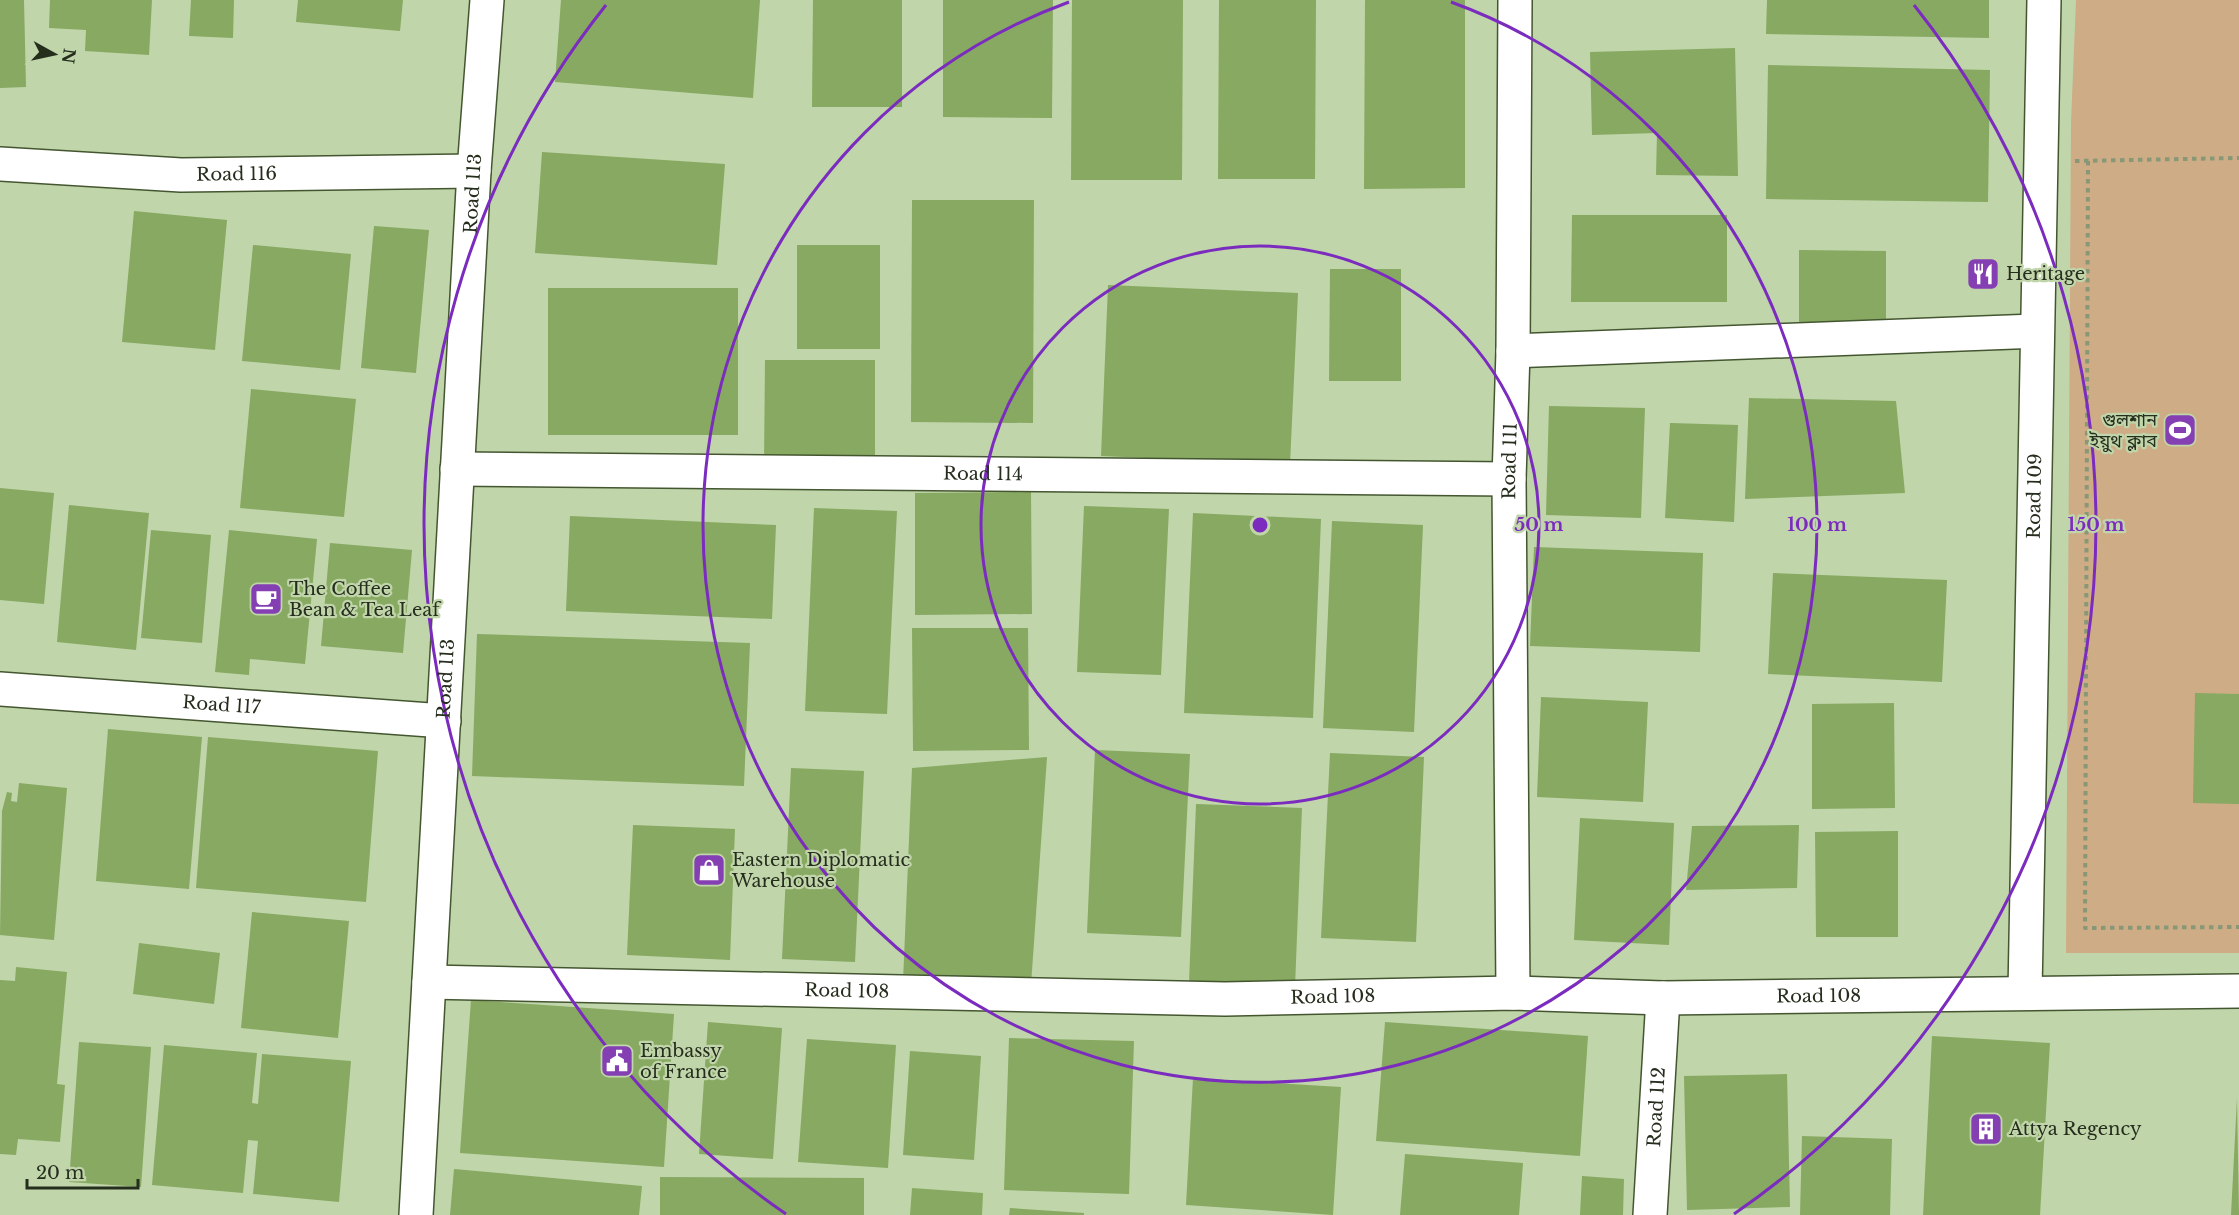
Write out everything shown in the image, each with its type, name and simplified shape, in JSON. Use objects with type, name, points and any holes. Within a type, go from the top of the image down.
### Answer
[{"type":"street","name":"Road 113","points":[[416,1215],[474,171],[487,0]]},
{"type":"street","name":"Road 111","points":[[1513,993],[1509,479],[1513,351],[1515,0]]},
{"type":"street","name":"Road 109","points":[[2025,992],[2044,0]]},
{"type":"street","name":"Road 116","points":[[0,164],[181,176],[474,171]]},
{"type":"street","points":[[1513,351],[2037,331]]},
{"type":"street","name":"Road 114","points":[[457,469],[1509,479]]},
{"type":"street","name":"Road 117","points":[[0,689],[444,721]]},
{"type":"street","name":"Road 108","points":[[429,982],[1225,999],[1513,993],[1664,998],[2239,991]]},
{"type":"street","name":"Road 112","points":[[1650,1215],[1664,998]]},
{"type":"path","points":[[2040,162],[2239,158]]},
{"type":"path","points":[[2088,161],[2085,928],[2239,927]]},
{"type":"shaded area","name":"গুলশান ইয়ুথ ক্লাব","points":[[2076,0],[2239,0],[2239,953],[2066,953],[2071,122]]},
{"type":"building","points":[[0,0],[24,0],[26,87],[0,88]]},
{"type":"building","points":[[50,0],[152,0],[149,55],[85,51],[86,30],[49,28]]},
{"type":"building","points":[[191,0],[234,0],[233,38],[189,36]]},
{"type":"building","points":[[298,0],[403,0],[400,31],[296,22]]},
{"type":"building","points":[[561,0],[760,0],[753,98],[555,82]]},
{"type":"building","points":[[813,0],[902,0],[902,107],[812,107]]},
{"type":"building","points":[[943,0],[1053,0],[1052,118],[943,117]]},
{"type":"building","points":[[1072,0],[1183,0],[1182,180],[1071,180]]},
{"type":"building","points":[[1219,0],[1316,0],[1315,179],[1218,179]]},
{"type":"building","points":[[1365,0],[1465,0],[1465,188],[1364,189]]},
{"type":"building","points":[[1767,0],[1989,0],[1989,38],[1766,34]]},
{"type":"building","points":[[1735,48],[1738,176],[1656,175],[1657,133],[1592,135],[1590,52]]},
{"type":"building","points":[[1768,65],[1990,70],[1988,202],[1766,199]]},
{"type":"building","points":[[542,152],[725,164],[717,265],[535,253]]},
{"type":"building","points":[[912,200],[1034,200],[1033,423],[911,422]]},
{"type":"building","points":[[134,211],[227,220],[215,350],[122,342]]},
{"type":"building","points":[[1572,215],[1727,215],[1727,302],[1571,302]]},
{"type":"building","points":[[374,226],[429,230],[416,373],[361,368]]},
{"type":"building","points":[[253,245],[351,254],[340,370],[242,361]]},
{"type":"building","points":[[797,245],[880,245],[880,349],[797,349]]},
{"type":"building","points":[[1799,250],[1886,251],[1886,326],[1799,326]]},
{"type":"building","points":[[1330,269],[1401,269],[1401,381],[1329,381]]},
{"type":"building","points":[[1108,285],[1298,293],[1290,464],[1101,456]]},
{"type":"building","points":[[548,288],[738,288],[738,435],[548,435]]},
{"type":"building","points":[[765,360],[875,360],[875,466],[764,466]]},
{"type":"building","points":[[251,389],[356,399],[344,517],[240,508]]},
{"type":"building","points":[[1749,398],[1896,401],[1905,493],[1745,499]]},
{"type":"building","points":[[1549,406],[1645,408],[1641,518],[1546,515]]},
{"type":"building","points":[[1670,423],[1738,425],[1734,522],[1665,518]]},
{"type":"building","points":[[0,488],[54,493],[44,604],[0,600]]},
{"type":"building","points":[[1031,492],[1032,614],[915,615],[915,493]]},
{"type":"building","points":[[69,505],[149,513],[136,650],[57,642]]},
{"type":"building","points":[[1084,506],[1169,509],[1161,675],[1077,672]]},
{"type":"building","points":[[814,508],[897,511],[887,714],[805,711]]},
{"type":"building","points":[[1193,513],[1321,519],[1313,718],[1184,713]]},
{"type":"building","points":[[570,516],[776,525],[772,619],[566,611]]},
{"type":"building","points":[[1332,521],[1423,525],[1414,732],[1323,728]]},
{"type":"building","points":[[151,530],[211,535],[202,643],[141,638]]},
{"type":"building","name":"The Coffee Bean & Tea Leaf","points":[[229,530],[317,539],[305,664],[250,659],[249,675],[215,672]]},
{"type":"building","points":[[330,543],[412,550],[403,653],[321,646]]},
{"type":"building","points":[[1534,547],[1703,553],[1700,652],[1530,646]]},
{"type":"building","points":[[1773,573],[1947,580],[1942,682],[1768,674]]},
{"type":"building","points":[[912,628],[1028,628],[1029,750],[913,751]]},
{"type":"building","points":[[477,634],[750,643],[744,786],[472,776]]},
{"type":"building","points":[[2195,693],[2239,694],[2239,804],[2193,803]]},
{"type":"building","points":[[1541,697],[1648,702],[1643,802],[1537,797]]},
{"type":"building","points":[[1894,703],[1895,808],[1812,809],[1812,704]]},
{"type":"building","points":[[108,729],[202,737],[189,889],[96,881]]},
{"type":"building","points":[[208,737],[378,751],[366,902],[196,888]]},
{"type":"building","points":[[1095,750],[1190,754],[1181,937],[1087,933]]},
{"type":"building","points":[[1330,753],[1424,757],[1416,942],[1321,938]]},
{"type":"building","points":[[1047,757],[1031,985],[903,982],[912,768]]},
{"type":"building","points":[[791,768],[864,771],[855,962],[782,959]]},
{"type":"building","points":[[19,783],[67,788],[54,940],[0,935],[2,811],[7,792],[12,793],[11,801],[17,802]]},
{"type":"building","points":[[1196,804],[1302,808],[1295,987],[1189,983]]},
{"type":"building","points":[[1580,818],[1674,823],[1669,945],[1574,940]]},
{"type":"building","points":[[633,825],[735,829],[730,960],[627,955]]},
{"type":"building","points":[[1799,825],[1797,888],[1686,890],[1692,826]]},
{"type":"building","points":[[1898,831],[1898,937],[1816,937],[1815,832]]},
{"type":"building","points":[[252,912],[349,921],[338,1038],[241,1028]]},
{"type":"building","points":[[139,943],[220,953],[214,1004],[133,994]]},
{"type":"building","points":[[16,967],[67,972],[57,1084],[65,1085],[60,1142],[18,1139],[16,1155],[0,1154],[0,980],[15,981]]},
{"type":"building","points":[[471,1000],[674,1014],[664,1167],[460,1153]]},
{"type":"building","points":[[708,1022],[782,1028],[773,1159],[699,1154]]},
{"type":"building","points":[[1385,1022],[1588,1036],[1580,1156],[1376,1141]]},
{"type":"building","name":"Attya Regency","points":[[1932,1036],[2050,1043],[2040,1215],[1923,1215]]},
{"type":"building","points":[[1009,1038],[1134,1041],[1129,1194],[1004,1190]]},
{"type":"building","points":[[807,1039],[896,1045],[888,1168],[798,1162]]},
{"type":"building","points":[[79,1042],[151,1047],[141,1187],[69,1182]]},
{"type":"building","points":[[164,1045],[257,1053],[252,1103],[258,1104],[262,1054],[351,1061],[339,1202],[253,1194],[258,1141],[248,1140],[243,1193],[152,1185]]},
{"type":"building","points":[[910,1051],[981,1056],[974,1160],[903,1155]]},
{"type":"building","points":[[1787,1074],[1790,1207],[1687,1210],[1684,1076]]},
{"type":"building","points":[[1193,1078],[1341,1087],[1333,1215],[1186,1205]]},
{"type":"building","points":[[2237,1098],[2239,1215],[2231,1215]]},
{"type":"building","points":[[1802,1136],[1892,1139],[1890,1215],[1800,1215]]},
{"type":"building","points":[[1405,1154],[1523,1163],[1519,1215],[1400,1215]]},
{"type":"building","points":[[454,1169],[642,1186],[639,1215],[450,1215]]},
{"type":"building","points":[[1582,1176],[1624,1179],[1623,1215],[1580,1215]]},
{"type":"building","points":[[660,1177],[864,1178],[864,1215],[660,1215]]},
{"type":"building","points":[[912,1188],[983,1193],[982,1215],[910,1215]]},
{"type":"building","points":[[1010,1208],[1084,1213],[1084,1215],[1009,1215]]},
{"type":"place","name":"Heritage","points":[[1983,274]]},
{"type":"place","name":"গুলশান ইয়ুথ ক্লাব","points":[[2180,430]]},
{"type":"place","name":"The Coffee Bean & Tea Leaf","points":[[266,599]]},
{"type":"place","name":"Eastern Diplomatic Warehouse","points":[[709,870]]},
{"type":"place","name":"Embassy of France","points":[[617,1061]]},
{"type":"place","name":"Attya Regency","points":[[1986,1129]]}]
